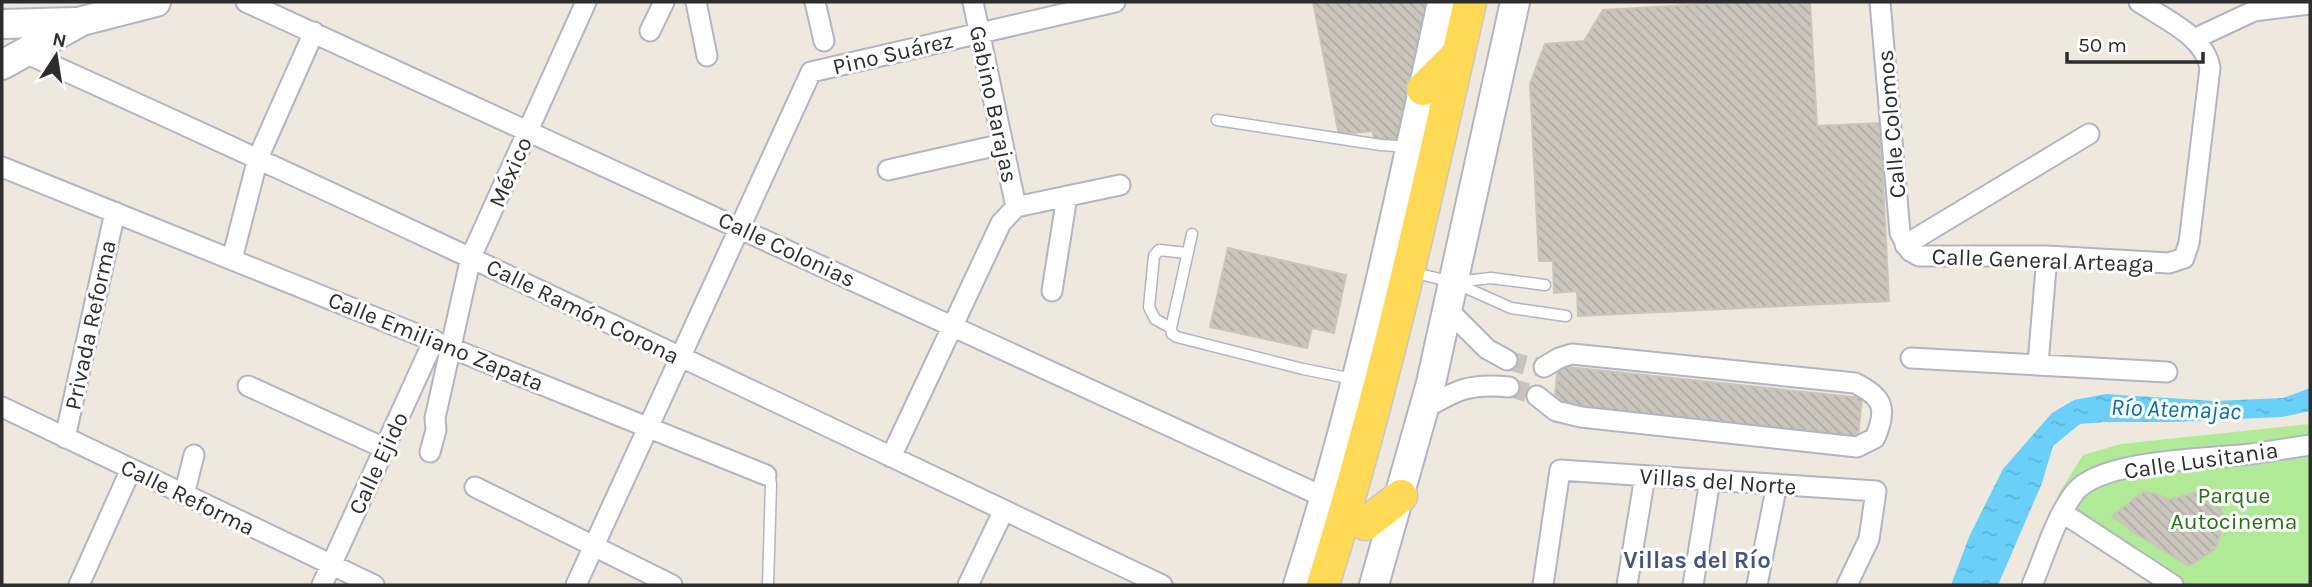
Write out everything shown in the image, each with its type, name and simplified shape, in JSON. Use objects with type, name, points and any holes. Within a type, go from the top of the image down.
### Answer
[{"type":"main road","points":[[1323,585],[1424,281],[1458,54],[1470,2]]},
{"type":"main road","points":[[1346,585],[1365,524],[1490,2]]},
{"type":"main road","points":[[1423,89],[1458,54]]},
{"type":"main road","points":[[1365,524],[1401,496]]},
{"type":"street","points":[[9,53],[82,21],[156,2]]},
{"type":"street","name":"Calle Colonias","points":[[247,2],[1326,498]]},
{"type":"street","name":"México","points":[[443,344],[471,257],[586,2]]},
{"type":"street","points":[[650,32],[664,2]]},
{"type":"street","points":[[696,2],[707,57]]},
{"type":"street","points":[[815,2],[824,41]]},
{"type":"street","name":"Gabino Barajas","points":[[973,2],[1016,207]]},
{"type":"street","name":"Pino Suárez","points":[[576,585],[811,72],[1115,2]]},
{"type":"street","points":[[1374,585],[1424,409],[1424,281],[1410,147],[1441,2]]},
{"type":"street","points":[[1298,585],[1326,498],[1355,380],[1424,281],[1516,2]]},
{"type":"street","name":"Calle Colomos","points":[[1880,2],[1899,233],[1905,245]]},
{"type":"street","points":[[2139,2],[2194,39],[2254,11],[2310,4]]},
{"type":"street","points":[[2,24],[82,21]]},
{"type":"street","points":[[232,259],[258,158],[314,32]]},
{"type":"street","name":"Calle General Arteaga","points":[[1905,245],[1919,256],[2047,256],[2169,263],[2184,258],[2189,243],[2210,68],[2208,55],[2194,39]]},
{"type":"street","name":"Calle Ramón Corona","points":[[9,53],[258,158],[1162,585]]},
{"type":"street","points":[[1905,245],[2089,134]]},
{"type":"street","points":[[888,170],[1003,144]]},
{"type":"street","name":"Calle Emiliano Zapata","points":[[2,167],[765,475]]},
{"type":"street","points":[[891,457],[1001,223],[1016,207],[1120,185]]},
{"type":"street","points":[[1052,291],[1067,196]]},
{"type":"street","name":"Privada Reforma","points":[[65,438],[115,212]]},
{"type":"street","points":[[2038,364],[2047,256]]},
{"type":"street","points":[[1424,281],[1488,349],[1507,360]]},
{"type":"street","points":[[430,452],[436,430],[443,344]]},
{"type":"street","name":"Calle Ejido","points":[[322,585],[384,448],[443,344]]},
{"type":"street","points":[[1537,396],[1556,411],[1581,417],[1857,447],[1875,438],[1882,423],[1882,406],[1874,392],[1855,383],[1572,354],[1544,367]]},
{"type":"street","points":[[1911,358],[2168,372]]},
{"type":"street","points":[[1424,409],[1454,391],[1483,384],[1509,387]]},
{"type":"street","points":[[248,386],[384,448]]},
{"type":"street","name":"Calle Reforma","points":[[2,407],[374,585]]},
{"type":"street","name":"Calle Lusitania","points":[[2032,585],[2063,513],[2076,491],[2091,479],[2143,465],[2310,445]]},
{"type":"street","points":[[184,495],[194,455]]},
{"type":"street","points":[[79,585],[131,469]]},
{"type":"street","name":"Villas del Norte","points":[[1542,585],[1560,470],[1876,491],[1869,539],[1847,585]]},
{"type":"street","points":[[1627,585],[1645,476]]},
{"type":"street","points":[[1693,585],[1710,480]]},
{"type":"street","points":[[1757,585],[1777,484]]},
{"type":"street","points":[[475,487],[672,585]]},
{"type":"street","points":[[968,585],[1004,510]]},
{"type":"street","points":[[2063,513],[2173,585]]},
{"type":"lane","points":[[1217,120],[1410,147]]},
{"type":"lane","points":[[1192,234],[1171,328],[1172,334],[1355,380]]},
{"type":"lane","points":[[1171,328],[1155,319],[1149,307],[1154,256],[1158,250],[1187,253]]},
{"type":"lane","points":[[1424,281],[1491,278],[1545,285]]},
{"type":"lane","points":[[1424,281],[1511,308],[1566,316]]},
{"type":"lane","name":"Calle Emiliano Zapata","points":[[765,475],[770,478],[771,484],[768,585]]},
{"type":"green space","name":"Parque Autocinema","points":[[2310,424],[2310,585],[2173,585],[2054,511],[2058,495],[2083,455],[2121,444]]},
{"type":"water","name":"Río Atemajac","points":[[2310,388],[2310,411],[2282,417],[2080,424],[2053,446],[2042,483],[1998,585],[1951,585],[1969,537],[2003,469],[2052,413],[2074,400],[2106,394],[2214,401],[2283,398]]},
{"type":"building","points":[[1313,2],[1433,2],[1404,140],[1376,144],[1372,131],[1339,135]]},
{"type":"building","points":[[1740,2],[1810,2],[1817,126],[1880,123],[1889,301],[1578,316],[1577,291],[1554,293],[1553,261],[1539,261],[1530,84],[1545,44],[1584,41],[1603,10]]},
{"type":"building","points":[[1228,248],[1346,275],[1334,333],[1312,328],[1307,348],[1210,327]]},
{"type":"building","points":[[1558,366],[1862,398],[1858,437],[1554,405]]},
{"type":"building","points":[[2201,491],[2221,509],[2223,526],[2215,549],[2189,566],[2112,516],[2143,492],[2157,494],[2168,500]]},
{"type":"tunnel","points":[[1507,360],[1544,367]]},
{"type":"tunnel","points":[[1509,387],[1537,396]]},
{"type":"district","name":"Villas del Río","points":[[1697,560]]}]
